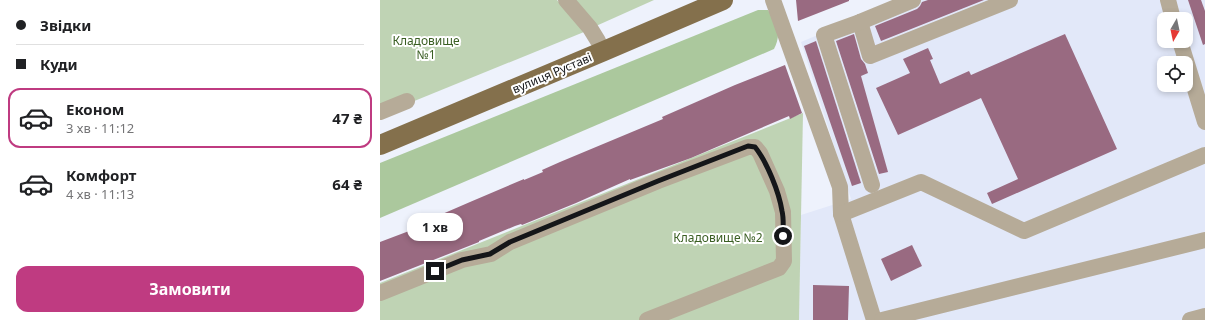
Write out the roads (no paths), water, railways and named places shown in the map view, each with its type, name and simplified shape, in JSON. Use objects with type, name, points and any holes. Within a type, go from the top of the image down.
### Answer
[{"type":"main road","name":"вулиця Руставі","points":[[380,144],[611,49],[723,0]]},
{"type":"lane","points":[[566,0],[590,28],[598,41]]},
{"type":"lane","points":[[773,0],[840,187],[841,214],[874,320]]},
{"type":"lane","points":[[872,185],[824,35],[913,0]]},
{"type":"lane","points":[[860,22],[870,56],[1010,0]]},
{"type":"lane","points":[[1168,0],[1171,12]]},
{"type":"lane","points":[[1182,48],[1205,122]]},
{"type":"lane","points":[[380,112],[408,101]]},
{"type":"lane","points":[[380,293],[462,260],[490,254],[510,242],[658,181],[748,146],[755,147],[760,153],[777,191],[783,212],[784,261],[779,268],[647,320]]},
{"type":"lane","points":[[841,214],[921,182],[1024,231],[1205,155]]},
{"type":"lane","points":[[882,320],[1205,240]]},
{"type":"lane","points":[[1190,320],[1205,316]]},
{"type":"park label","name":"Кладовище №1","points":[[426,47]]},
{"type":"park label","name":"Кладовище №2","points":[[718,237]]}]
